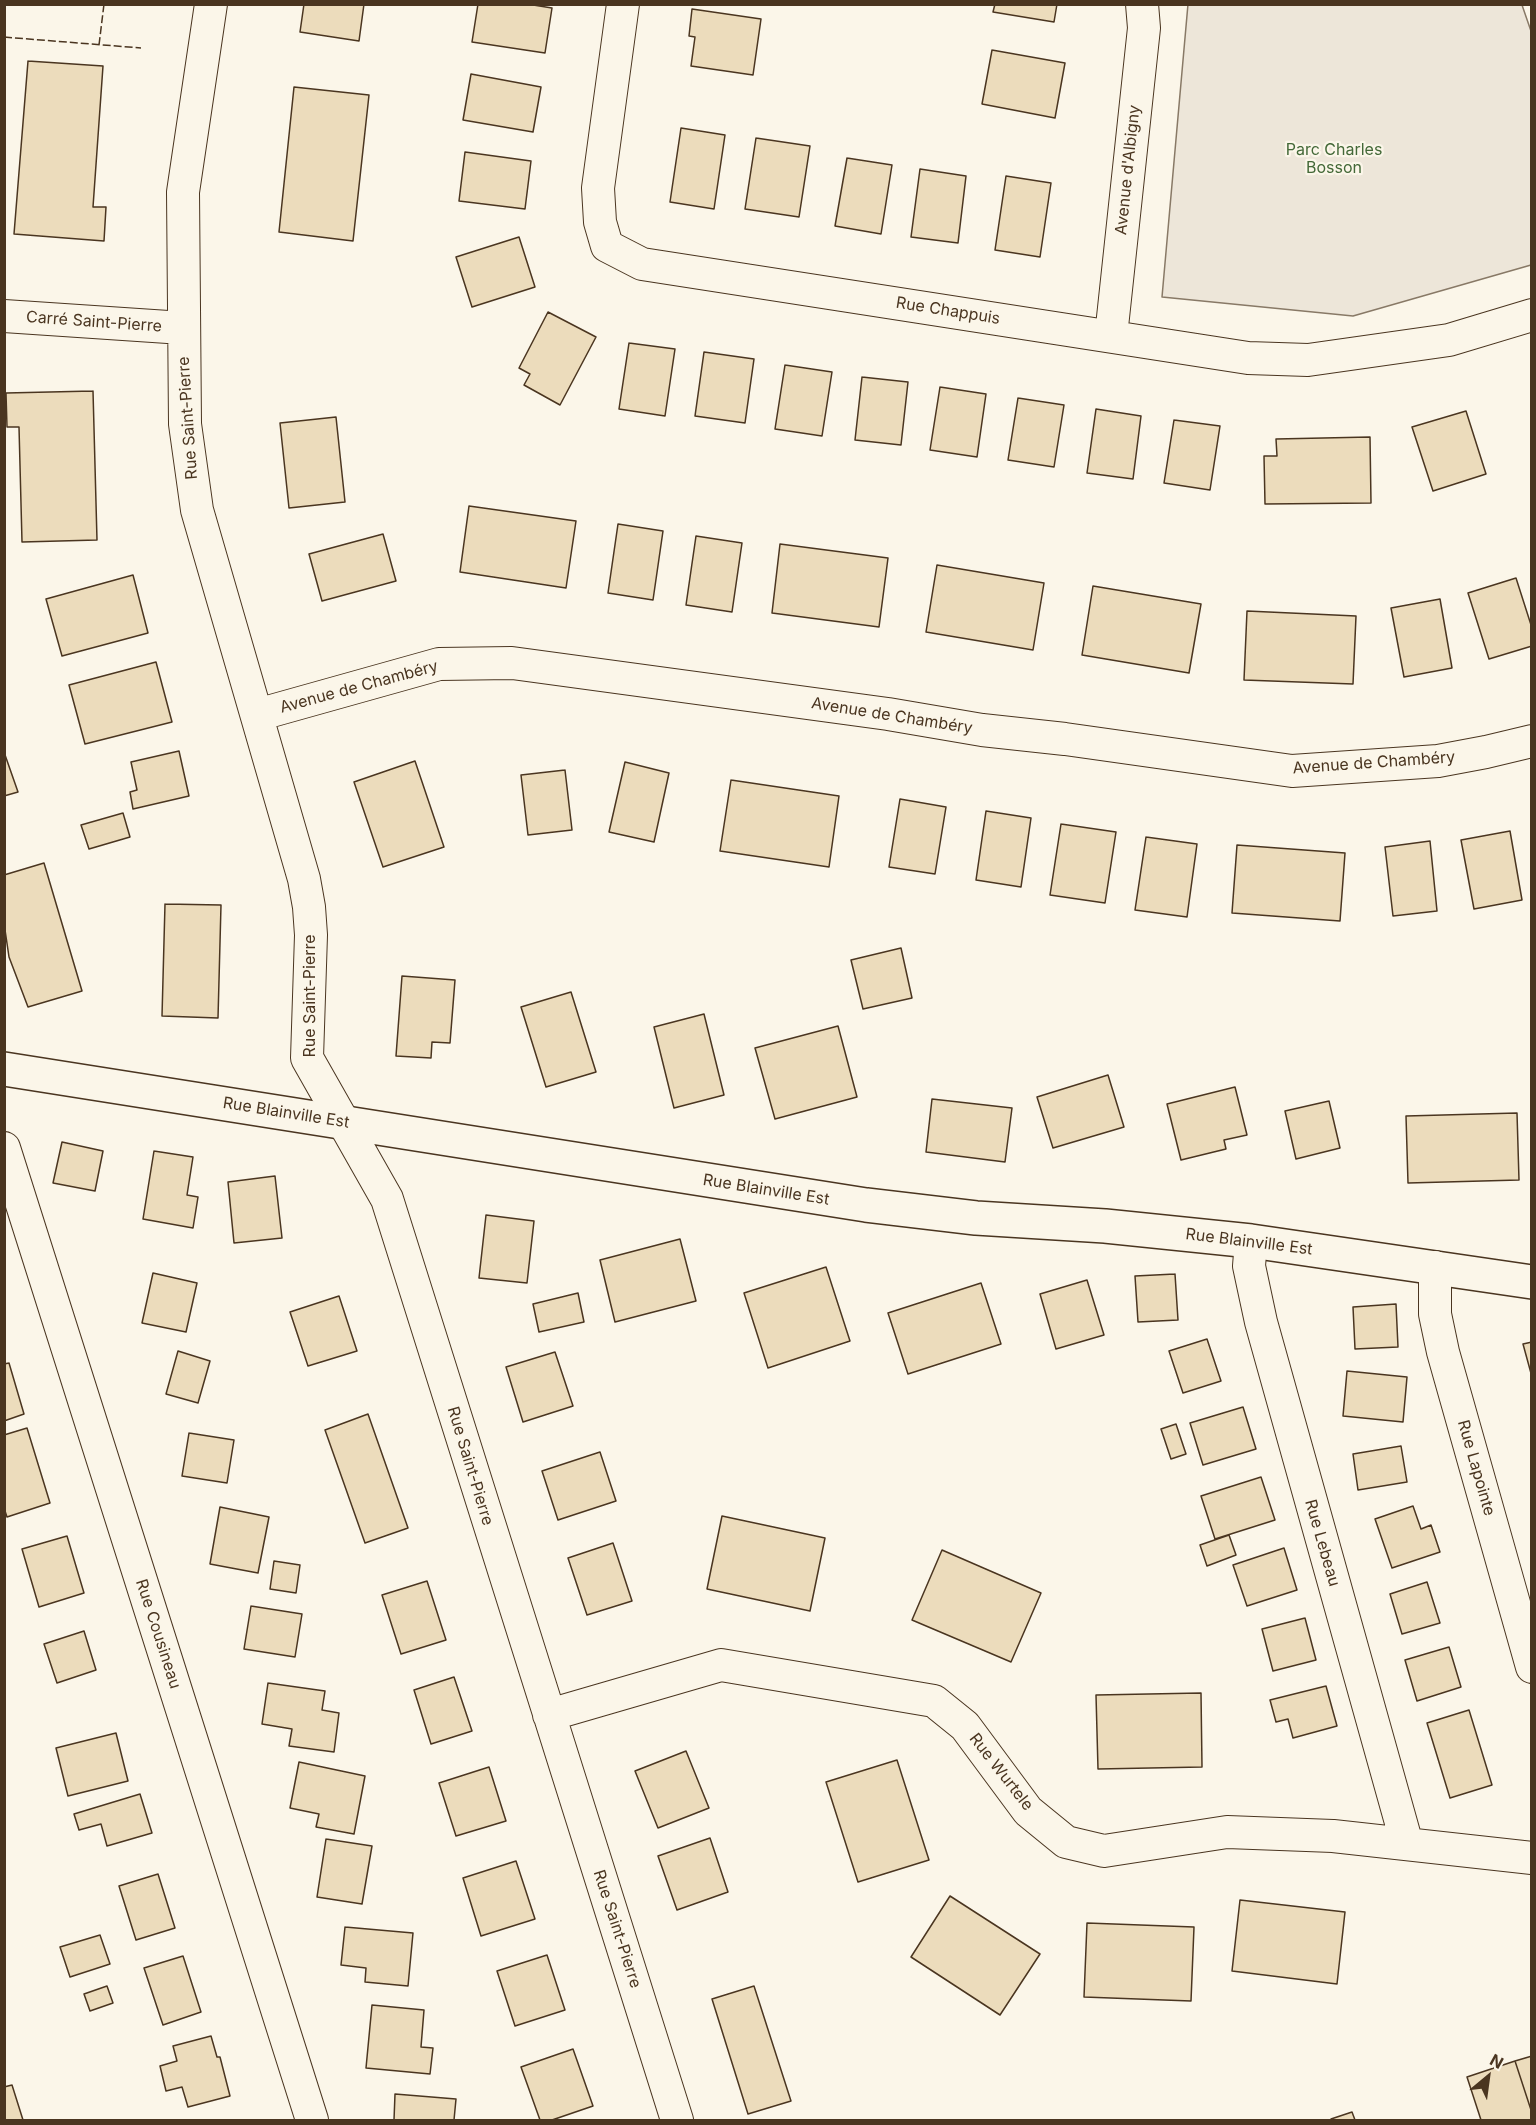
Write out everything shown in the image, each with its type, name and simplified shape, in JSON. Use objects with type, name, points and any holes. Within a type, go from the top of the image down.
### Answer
[{"type":"street","name":"Rue Saint-Pierre","points":[[211,4],[183,192],[185,424],[197,510],[299,858],[309,907],[310,993],[307,1058],[387,1198],[391,1209],[677,2121]]},
{"type":"street","name":"Rue Chappuis","points":[[622,4],[598,188],[600,222],[607,246],[642,264],[1248,358],[1308,360],[1449,339],[1532,315]]},
{"type":"street","name":"Avenue d'Albigny","points":[[1111,336],[1144,27],[1142,4]]},
{"type":"street","name":"Carré Saint-Pierre","points":[[4,316],[183,328]]},
{"type":"street","name":"Avenue de Chambéry","points":[[257,715],[440,664],[512,663],[888,714],[982,730],[1065,739],[1292,771],[1438,761],[1532,741]]},
{"type":"street","name":"Rue Blainville Est","points":[[4,1069],[866,1205],[976,1218],[1105,1226],[1251,1241],[1532,1282]]},
{"type":"street","name":"Rue Cousineau","points":[[4,1148],[312,2121]]},
{"type":"street","name":"Rue Lebeau","points":[[1251,1241],[1249,1266],[1258,1313],[1407,1844]]},
{"type":"street","name":"Rue Lapointe","points":[[1435,1267],[1434,1302],[1440,1341],[1532,1667]]},
{"type":"street","name":"Rue Wurtele","points":[[549,1715],[721,1665],[934,1701],[965,1726],[1028,1811],[1066,1842],[1104,1851],[1227,1832],[1333,1836],[1532,1858]]},
{"type":"green space","name":"Parc Charles Bosson","points":[[1188,4],[1522,5],[1532,34],[1531,265],[1353,316],[1162,297]]},
{"type":"building","points":[[304,4],[364,4],[359,41],[300,32]]},
{"type":"building","points":[[478,4],[527,4],[552,8],[545,53],[472,42]]},
{"type":"building","points":[[995,4],[1057,4],[1054,22],[993,12]]},
{"type":"building","points":[[692,9],[761,19],[753,75],[691,66],[695,37],[689,36]]},
{"type":"building","points":[[992,50],[1065,63],[1055,118],[982,104]]},
{"type":"building","points":[[28,61],[103,66],[93,207],[106,207],[104,241],[14,234]]},
{"type":"building","points":[[471,74],[541,87],[533,132],[463,120]]},
{"type":"building","points":[[294,87],[369,95],[353,241],[279,232]]},
{"type":"building","points":[[681,128],[725,135],[714,209],[670,202]]},
{"type":"building","points":[[756,138],[810,146],[799,217],[745,209]]},
{"type":"building","points":[[465,152],[531,161],[525,209],[459,201]]},
{"type":"building","points":[[847,158],[892,165],[881,234],[835,226]]},
{"type":"building","points":[[920,169],[966,176],[958,243],[911,237]]},
{"type":"building","points":[[1006,176],[1051,183],[1040,257],[995,250]]},
{"type":"building","points":[[519,237],[535,287],[472,307],[456,257]]},
{"type":"building","points":[[548,312],[596,337],[560,405],[524,385],[530,374],[519,368]]},
{"type":"building","points":[[629,343],[675,349],[665,416],[619,409]]},
{"type":"building","points":[[704,352],[754,359],[745,423],[695,416]]},
{"type":"building","points":[[785,365],[832,372],[822,436],[775,429]]},
{"type":"building","points":[[862,377],[908,382],[901,445],[855,440]]},
{"type":"building","points":[[940,387],[986,394],[977,457],[930,450]]},
{"type":"building","points":[[93,391],[97,540],[22,542],[19,427],[7,427],[6,393]]},
{"type":"building","points":[[1018,398],[1064,405],[1054,467],[1008,460]]},
{"type":"building","points":[[1096,409],[1141,416],[1133,479],[1087,473]]},
{"type":"building","points":[[1466,411],[1486,474],[1433,491],[1412,427]]},
{"type":"building","points":[[336,417],[345,502],[289,508],[280,423]]},
{"type":"building","points":[[1174,420],[1220,426],[1210,490],[1164,483]]},
{"type":"building","points":[[1370,437],[1371,503],[1265,504],[1264,456],[1277,456],[1276,439]]},
{"type":"building","points":[[469,506],[576,521],[566,588],[460,572]]},
{"type":"building","points":[[618,524],[663,531],[653,600],[608,593]]},
{"type":"building","points":[[383,534],[396,581],[322,601],[309,554]]},
{"type":"building","points":[[696,536],[742,543],[732,612],[686,605]]},
{"type":"building","points":[[780,544],[888,558],[879,627],[772,613]]},
{"type":"building","points":[[937,565],[1044,583],[1033,650],[926,632]]},
{"type":"building","points":[[133,575],[148,633],[62,656],[46,599]]},
{"type":"building","points":[[1516,578],[1532,628],[1532,646],[1489,659],[1468,593]]},
{"type":"building","points":[[1093,586],[1201,604],[1189,673],[1082,655]]},
{"type":"building","points":[[1440,599],[1452,668],[1404,677],[1391,608]]},
{"type":"building","points":[[1247,611],[1356,616],[1353,684],[1244,680]]},
{"type":"building","points":[[156,662],[172,722],[85,744],[69,685]]},
{"type":"building","points":[[179,751],[189,796],[133,809],[130,792],[137,790],[131,762]]},
{"type":"building","points":[[4,752],[18,792],[4,796]]},
{"type":"building","points":[[415,761],[444,847],[383,867],[354,782]]},
{"type":"building","points":[[625,762],[669,773],[654,842],[609,832]]},
{"type":"building","points":[[565,770],[572,830],[528,835],[521,775]]},
{"type":"building","points":[[731,780],[839,796],[829,867],[720,851]]},
{"type":"building","points":[[900,799],[946,807],[935,874],[889,867]]},
{"type":"building","points":[[986,811],[1031,818],[1021,887],[976,880]]},
{"type":"building","points":[[123,813],[130,837],[89,849],[81,825]]},
{"type":"building","points":[[1061,824],[1116,832],[1105,903],[1050,895]]},
{"type":"building","points":[[1510,831],[1522,900],[1474,909],[1461,840]]},
{"type":"building","points":[[1146,837],[1197,844],[1187,917],[1135,910]]},
{"type":"building","points":[[1430,841],[1437,911],[1393,916],[1385,847]]},
{"type":"building","points":[[1237,845],[1345,853],[1340,921],[1232,913]]},
{"type":"building","points":[[44,863],[82,991],[28,1007],[9,957],[4,923],[4,875]]},
{"type":"building","points":[[165,904],[221,905],[218,1018],[162,1016]]},
{"type":"building","points":[[901,948],[912,998],[863,1009],[851,960]]},
{"type":"building","points":[[402,976],[455,980],[450,1043],[432,1042],[431,1058],[396,1056]]},
{"type":"building","points":[[571,992],[596,1072],[546,1087],[521,1007]]},
{"type":"building","points":[[704,1014],[724,1095],[674,1108],[654,1027]]},
{"type":"building","points":[[838,1026],[857,1097],[775,1119],[755,1048]]},
{"type":"building","points":[[1108,1075],[1124,1127],[1053,1148],[1037,1097]]},
{"type":"building","points":[[1235,1087],[1247,1135],[1224,1140],[1226,1149],[1181,1160],[1167,1104]]},
{"type":"building","points":[[932,1099],[1012,1108],[1005,1162],[926,1152]]},
{"type":"building","points":[[1329,1101],[1340,1148],[1296,1159],[1285,1111]]},
{"type":"building","points":[[1517,1113],[1519,1180],[1408,1183],[1406,1116]]},
{"type":"building","points":[[62,1142],[103,1151],[95,1191],[53,1183]]},
{"type":"building","points":[[154,1151],[193,1157],[187,1195],[198,1197],[193,1228],[143,1219]]},
{"type":"building","points":[[275,1176],[282,1238],[234,1243],[228,1182]]},
{"type":"building","points":[[486,1215],[534,1221],[527,1283],[479,1278]]},
{"type":"building","points":[[680,1239],[696,1301],[615,1322],[600,1260]]},
{"type":"building","points":[[826,1267],[850,1341],[768,1368],[744,1293]]},
{"type":"building","points":[[153,1273],[197,1283],[186,1332],[142,1323]]},
{"type":"building","points":[[1175,1274],[1178,1320],[1138,1322],[1135,1276]]},
{"type":"building","points":[[1087,1280],[1104,1335],[1056,1349],[1040,1294]]},
{"type":"building","points":[[981,1283],[1001,1344],[908,1374],[888,1313]]},
{"type":"building","points":[[578,1293],[584,1322],[539,1332],[533,1304]]},
{"type":"building","points":[[339,1296],[357,1351],[308,1366],[290,1312]]},
{"type":"building","points":[[1396,1304],[1398,1347],[1355,1349],[1353,1307]]},
{"type":"building","points":[[1207,1339],[1221,1381],[1183,1393],[1169,1351]]},
{"type":"building","points":[[1532,1342],[1532,1377],[1523,1344]]},
{"type":"building","points":[[178,1351],[210,1361],[198,1403],[166,1394]]},
{"type":"building","points":[[555,1352],[573,1406],[523,1422],[506,1367]]},
{"type":"building","points":[[9,1363],[24,1414],[4,1421],[4,1364]]},
{"type":"building","points":[[1347,1371],[1407,1377],[1403,1422],[1343,1416]]},
{"type":"building","points":[[1243,1407],[1256,1449],[1203,1465],[1190,1423]]},
{"type":"building","points":[[368,1414],[408,1528],[365,1543],[325,1430]]},
{"type":"building","points":[[1176,1424],[1186,1454],[1171,1459],[1161,1429]]},
{"type":"building","points":[[27,1428],[50,1503],[7,1517],[4,1508],[4,1435]]},
{"type":"building","points":[[189,1433],[234,1440],[227,1483],[182,1476]]},
{"type":"building","points":[[1401,1446],[1407,1482],[1358,1490],[1353,1454]]},
{"type":"building","points":[[600,1452],[616,1501],[558,1520],[542,1471]]},
{"type":"building","points":[[1261,1477],[1275,1520],[1215,1539],[1201,1496]]},
{"type":"building","points":[[1413,1506],[1421,1529],[1431,1525],[1440,1552],[1392,1568],[1375,1519]]},
{"type":"building","points":[[220,1507],[269,1517],[258,1573],[210,1564]]},
{"type":"building","points":[[722,1516],[825,1538],[810,1611],[707,1589]]},
{"type":"building","points":[[1229,1535],[1236,1555],[1207,1566],[1200,1545]]},
{"type":"building","points":[[67,1536],[84,1593],[39,1607],[22,1549]]},
{"type":"building","points":[[613,1543],[632,1601],[587,1615],[568,1558]]},
{"type":"building","points":[[1284,1548],[1297,1590],[1247,1606],[1233,1565]]},
{"type":"building","points":[[942,1550],[1041,1593],[1011,1662],[912,1620]]},
{"type":"building","points":[[274,1561],[300,1565],[296,1593],[270,1589]]},
{"type":"building","points":[[427,1581],[446,1640],[401,1654],[382,1595]]},
{"type":"building","points":[[1427,1582],[1440,1623],[1402,1634],[1390,1594]]},
{"type":"building","points":[[251,1606],[302,1614],[295,1657],[244,1649]]},
{"type":"building","points":[[1305,1618],[1316,1660],[1273,1671],[1262,1629]]},
{"type":"building","points":[[84,1631],[96,1670],[57,1683],[44,1644]]},
{"type":"building","points":[[1449,1647],[1461,1687],[1417,1701],[1405,1660]]},
{"type":"building","points":[[454,1677],[472,1731],[431,1744],[414,1690]]},
{"type":"building","points":[[268,1683],[325,1691],[322,1710],[339,1713],[334,1752],[289,1746],[292,1729],[262,1724]]},
{"type":"building","points":[[1326,1686],[1337,1726],[1293,1738],[1288,1719],[1276,1722],[1270,1700]]},
{"type":"building","points":[[1201,1693],[1202,1767],[1098,1769],[1096,1695]]},
{"type":"building","points":[[1469,1710],[1492,1785],[1450,1798],[1427,1723]]},
{"type":"building","points":[[116,1733],[128,1781],[68,1796],[56,1748]]},
{"type":"building","points":[[686,1751],[709,1808],[658,1828],[635,1771]]},
{"type":"building","points":[[897,1760],[929,1860],[858,1882],[826,1782]]},
{"type":"building","points":[[299,1762],[365,1776],[354,1834],[316,1827],[319,1814],[290,1808]]},
{"type":"building","points":[[489,1767],[506,1821],[456,1836],[439,1783]]},
{"type":"building","points":[[140,1794],[152,1833],[107,1846],[101,1824],[79,1830],[74,1814]]},
{"type":"building","points":[[710,1838],[728,1892],[677,1910],[658,1856]]},
{"type":"building","points":[[326,1839],[372,1846],[362,1904],[317,1897]]},
{"type":"building","points":[[516,1861],[535,1919],[481,1936],[463,1878]]},
{"type":"building","points":[[158,1874],[175,1928],[136,1940],[119,1886]]},
{"type":"building","points":[[950,1896],[1040,1954],[1000,2015],[911,1957]]},
{"type":"building","points":[[1240,1900],[1345,1912],[1337,1984],[1232,1971]]},
{"type":"building","points":[[1087,1923],[1194,1927],[1191,2001],[1084,1997]]},
{"type":"building","points":[[345,1927],[413,1933],[408,1986],[365,1982],[366,1968],[341,1965]]},
{"type":"building","points":[[100,1935],[110,1964],[70,1977],[60,1947]]},
{"type":"building","points":[[547,1955],[565,2010],[515,2026],[497,1971]]},
{"type":"building","points":[[183,1956],[201,2012],[163,2025],[144,1968]]},
{"type":"building","points":[[107,1986],[113,2003],[90,2011],[84,1994]]},
{"type":"building","points":[[754,1986],[791,2101],[748,2114],[712,1999]]},
{"type":"building","points":[[372,2005],[424,2010],[421,2047],[433,2048],[430,2074],[366,2068]]},
{"type":"building","points":[[211,2036],[217,2057],[220,2057],[230,2096],[188,2107],[182,2087],[166,2091],[160,2066],[177,2061],[173,2046]]},
{"type":"building","points":[[573,2049],[593,2106],[552,2120],[540,2120],[521,2067]]},
{"type":"building","points":[[1532,2056],[1532,2113],[1515,2061]]},
{"type":"building","points":[[1515,2061],[1532,2113],[1532,2120],[1481,2120],[1467,2077]]},
{"type":"building","points":[[12,2085],[23,2120],[4,2120],[4,2087]]},
{"type":"building","points":[[395,2094],[456,2099],[454,2120],[394,2120]]},
{"type":"building","points":[[1352,2112],[1355,2120],[1331,2119]]},
{"type":"fence","points":[[99,45],[104,4]]},
{"type":"fence","points":[[4,37],[141,48]]}]
